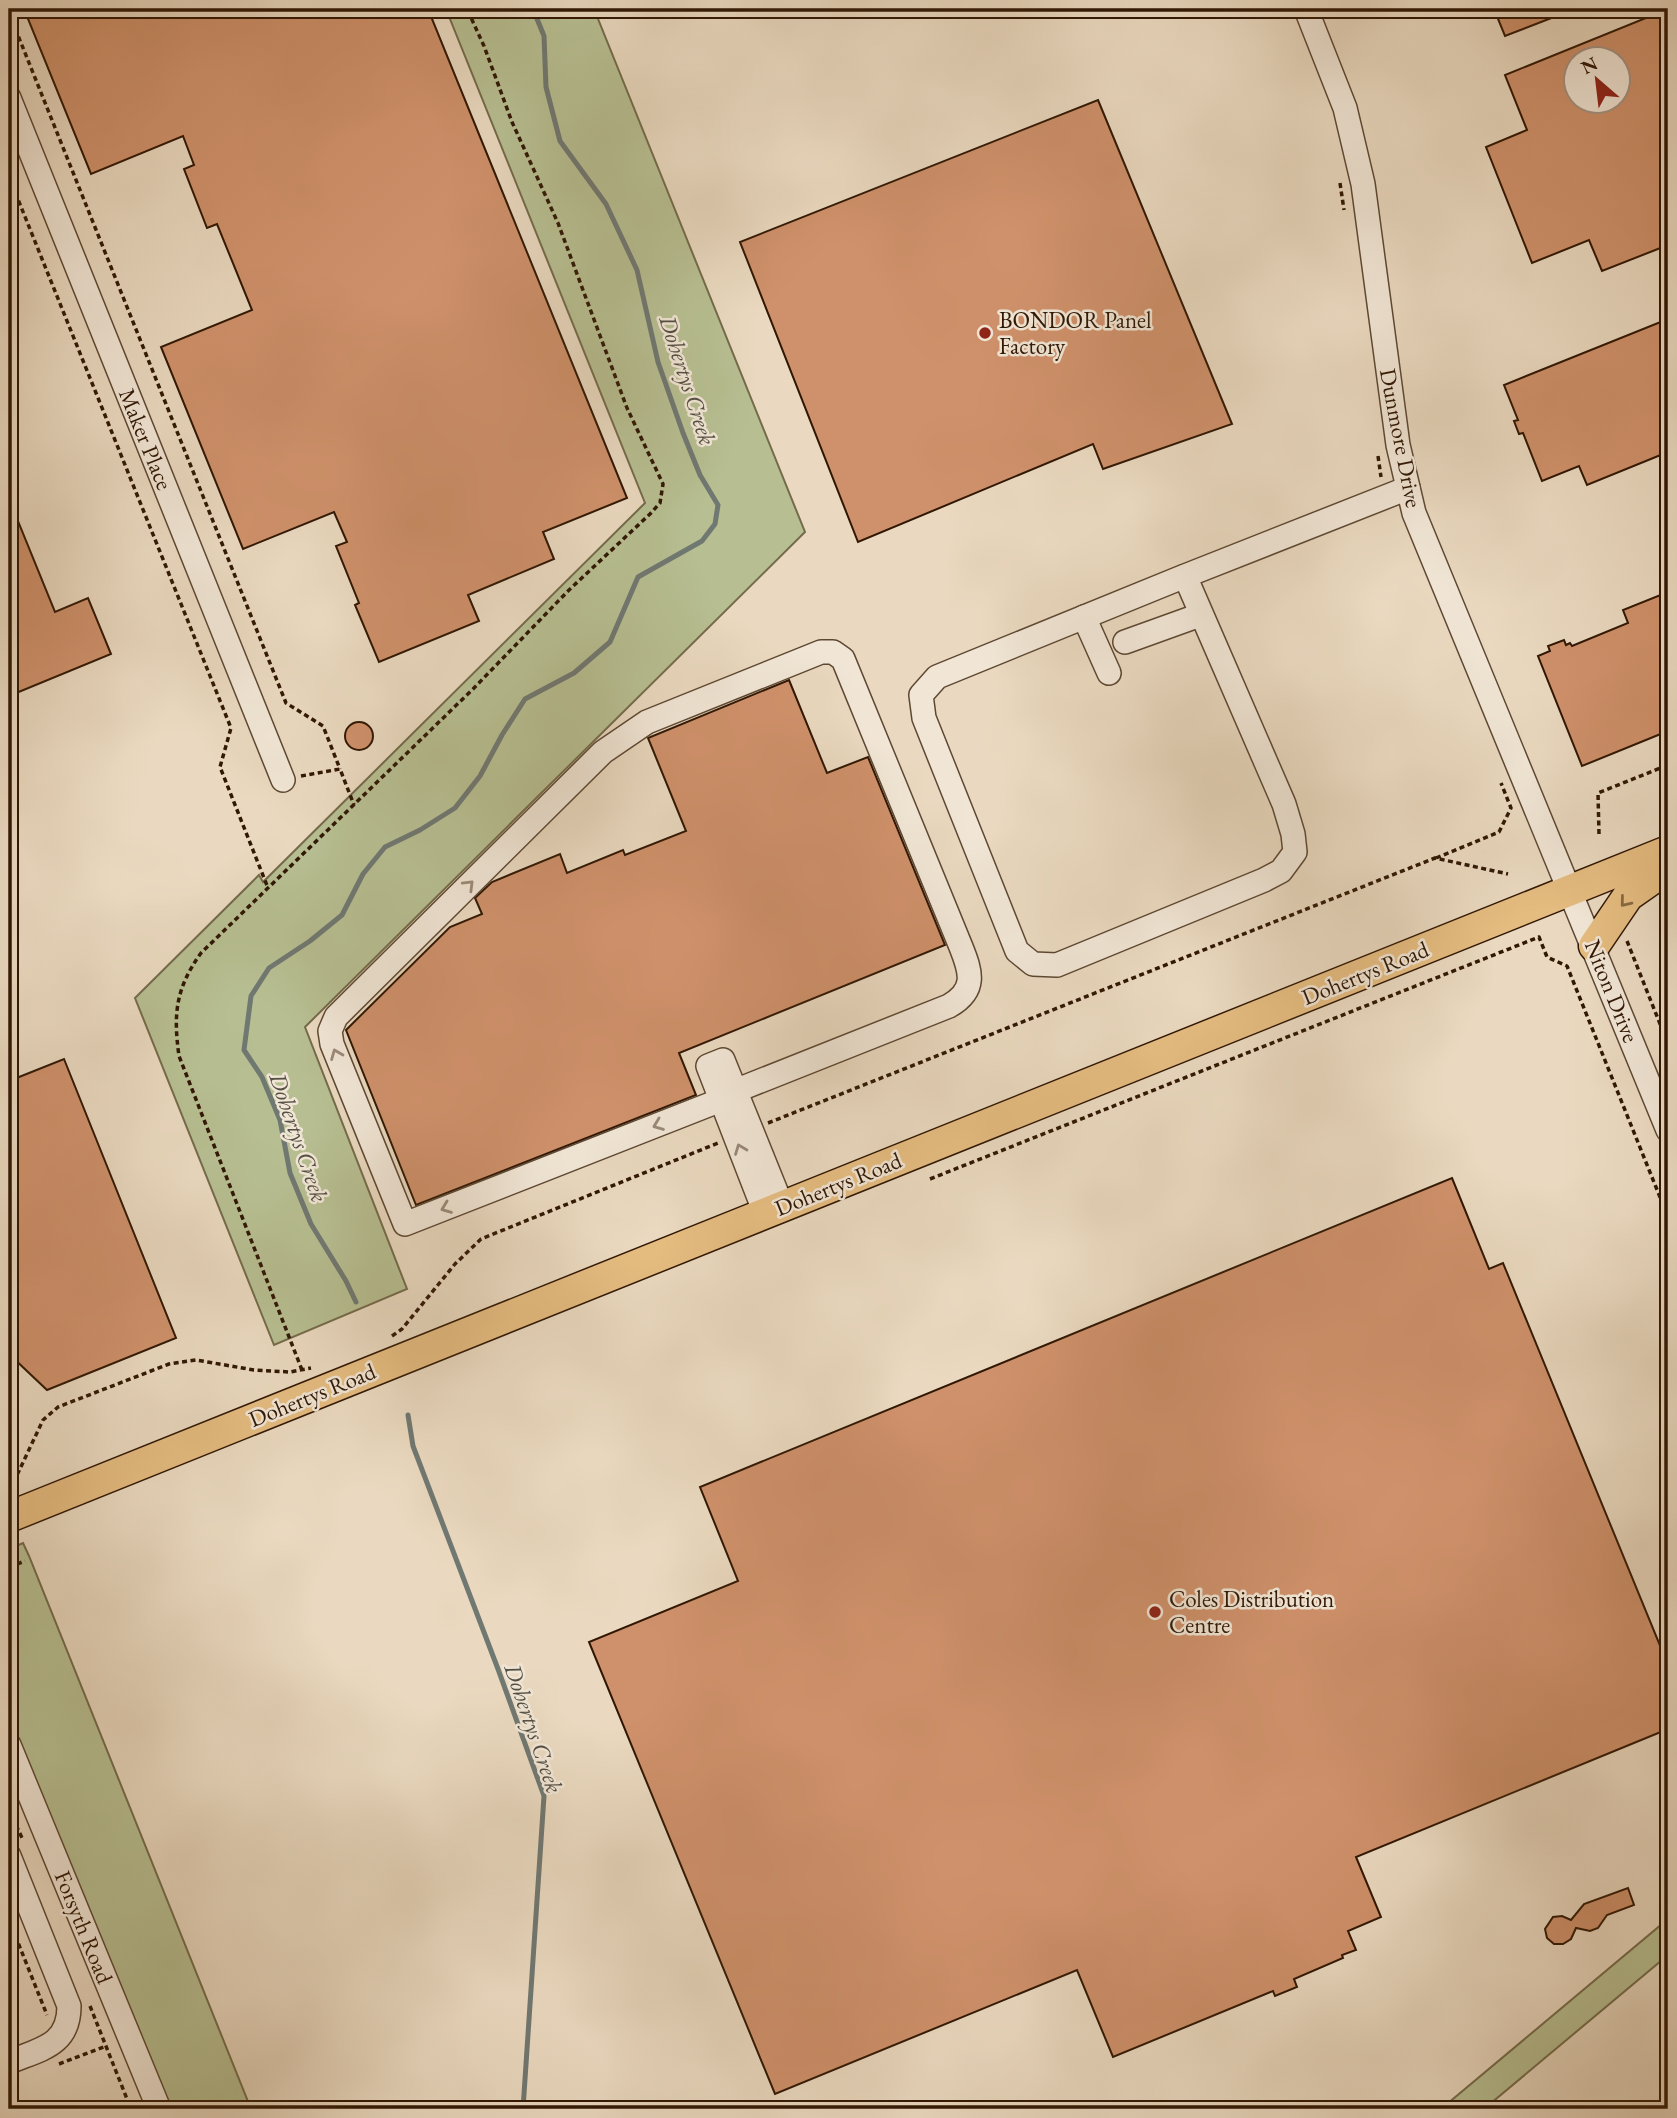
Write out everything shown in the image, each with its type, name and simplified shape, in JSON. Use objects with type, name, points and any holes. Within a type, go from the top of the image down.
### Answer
[{"type":"main road","name":"Dohertys Road","points":[[9,1517],[1668,851]]},
{"type":"main road","points":[[1594,946],[1628,896],[1668,868]]},
{"type":"street","name":"Dunmore Drive","points":[[1306,9],[1345,108],[1363,184],[1398,444],[1419,525],[1571,890]]},
{"type":"street","name":"Maker Place","points":[[9,98],[284,780]]},
{"type":"street","points":[[1185,576],[1284,804],[1295,852],[1280,871],[1264,880],[1057,965],[1033,964],[1017,951],[924,718],[921,695],[937,677],[1185,576],[1408,488]]},
{"type":"street","points":[[1125,642],[1200,615]]},
{"type":"street","points":[[1084,617],[1109,673]]},
{"type":"street","points":[[821,652],[833,652],[843,659],[956,934],[969,966],[969,983],[963,995],[949,1006],[728,1095],[405,1224],[332,1044],[330,1031],[333,1020],[603,752],[647,722],[674,710],[821,652]]},
{"type":"street","name":"Niton Drive","points":[[1571,890],[1668,1130]]},
{"type":"street","points":[[728,1095],[774,1210]]},
{"type":"street","name":"Forsyth Road","points":[[9,1745],[159,2109]]},
{"type":"street","points":[[9,1856],[69,2006],[66,2029],[56,2054],[9,2062]]},
{"type":"path","points":[[302,1370],[179,1056],[174,1026],[177,1000],[186,974],[201,953],[473,690],[569,590],[650,514],[660,503],[663,484],[627,408],[558,223],[512,122],[484,46],[467,9]]},
{"type":"path","points":[[9,13],[286,703],[323,726],[354,805]]},
{"type":"path","points":[[9,177],[231,728],[220,767],[268,888]]},
{"type":"path","points":[[1599,834],[1598,793],[1668,765]]},
{"type":"path","points":[[284,780],[340,769]]},
{"type":"path","points":[[1631,930],[1627,943],[1668,1044]]},
{"type":"path","points":[[930,1179],[1539,937],[1547,957],[1567,966],[1668,1217]]},
{"type":"path","points":[[9,1567],[25,1561]]},
{"type":"path","points":[[9,1920],[48,2016],[45,2026],[56,2054]]},
{"type":"green space","points":[[446,9],[594,9],[805,532],[305,1027],[407,1289],[274,1345],[135,998],[259,875],[263,882],[645,503]]},
{"type":"green space","points":[[23,1543],[251,2109],[166,2109],[9,1719],[9,1549]]},
{"type":"green space","points":[[1668,1919],[1668,1955],[1484,2109],[1441,2109]]},
{"type":"building","points":[[24,9],[428,9],[627,498],[543,532],[554,559],[468,595],[479,621],[379,662],[355,605],[359,603],[336,546],[347,542],[334,512],[243,549],[161,347],[252,310],[217,224],[207,228],[184,169],[194,165],[183,136],[91,174]]},
{"type":"building","points":[[1494,9],[1572,9],[1572,10],[1505,36]]},
{"type":"building","points":[[1668,9],[1668,245],[1602,271],[1589,240],[1532,263],[1486,147],[1527,130],[1505,75],[1562,52],[1562,116],[1632,116],[1632,46],[1577,46]]},
{"type":"building","name":"BONDOR Panel Factory","points":[[1098,100],[1232,424],[1103,469],[1093,444],[858,542],[740,242]]},
{"type":"building","points":[[1668,319],[1668,452],[1587,485],[1579,466],[1542,481],[1523,433],[1519,434],[1514,421],[1518,420],[1504,385]]},
{"type":"building","points":[[9,499],[55,612],[88,598],[111,654],[9,696]]},
{"type":"building","points":[[1668,592],[1668,731],[1582,766],[1538,656],[1550,651],[1548,646],[1564,640],[1566,645],[1570,643],[1572,646],[1628,623],[1623,610]]},
{"type":"building","points":[[789,680],[827,773],[868,757],[945,945],[679,1053],[696,1095],[416,1205],[346,1030],[450,927],[482,914],[475,898],[492,882],[560,854],[567,873],[623,850],[625,855],[686,831],[648,738]]},
{"type":"building","points":[[359,722],[369,726],[373,736],[369,746],[359,750],[349,746],[345,736],[349,726]]},
{"type":"building","points":[[64,1059],[176,1338],[47,1390],[9,1354],[9,1081]]},
{"type":"building","name":"Coles Distribution Centre","points":[[1452,1178],[1489,1269],[1503,1263],[1668,1665],[1668,1729],[1356,1857],[1381,1917],[1348,1931],[1356,1950],[1294,1979],[1297,1987],[1275,1996],[1273,1991],[1113,2057],[1077,1970],[775,2094],[589,1642],[738,1581],[700,1487]]},
{"type":"building","points":[[1628,1888],[1634,1905],[1607,1915],[1598,1928],[1590,1931],[1576,1928],[1571,1939],[1563,1944],[1554,1944],[1547,1938],[1545,1929],[1553,1917],[1562,1916],[1571,1920],[1584,1904]]},
{"type":"waterway","name":"Dohertys Creek","points":[[356,1302],[311,1224],[290,1173],[280,1120],[262,1077],[244,1050],[251,996],[269,968],[310,941],[342,915],[363,874],[385,847],[420,830],[455,808],[480,776],[525,699],[574,673],[610,642],[638,577],[702,541],[715,524],[718,505],[700,475],[658,362],[637,270],[606,204],[560,141],[546,87],[544,36],[533,9]]},
{"type":"waterway","name":"Dohertys Creek","points":[[408,1415],[413,1446],[544,1796],[523,2109]]},
{"type":"place","name":"BONDOR Panel Factory","points":[[985,333]]},
{"type":"place","name":"Coles Distribution Centre","points":[[1155,1612]]}]
